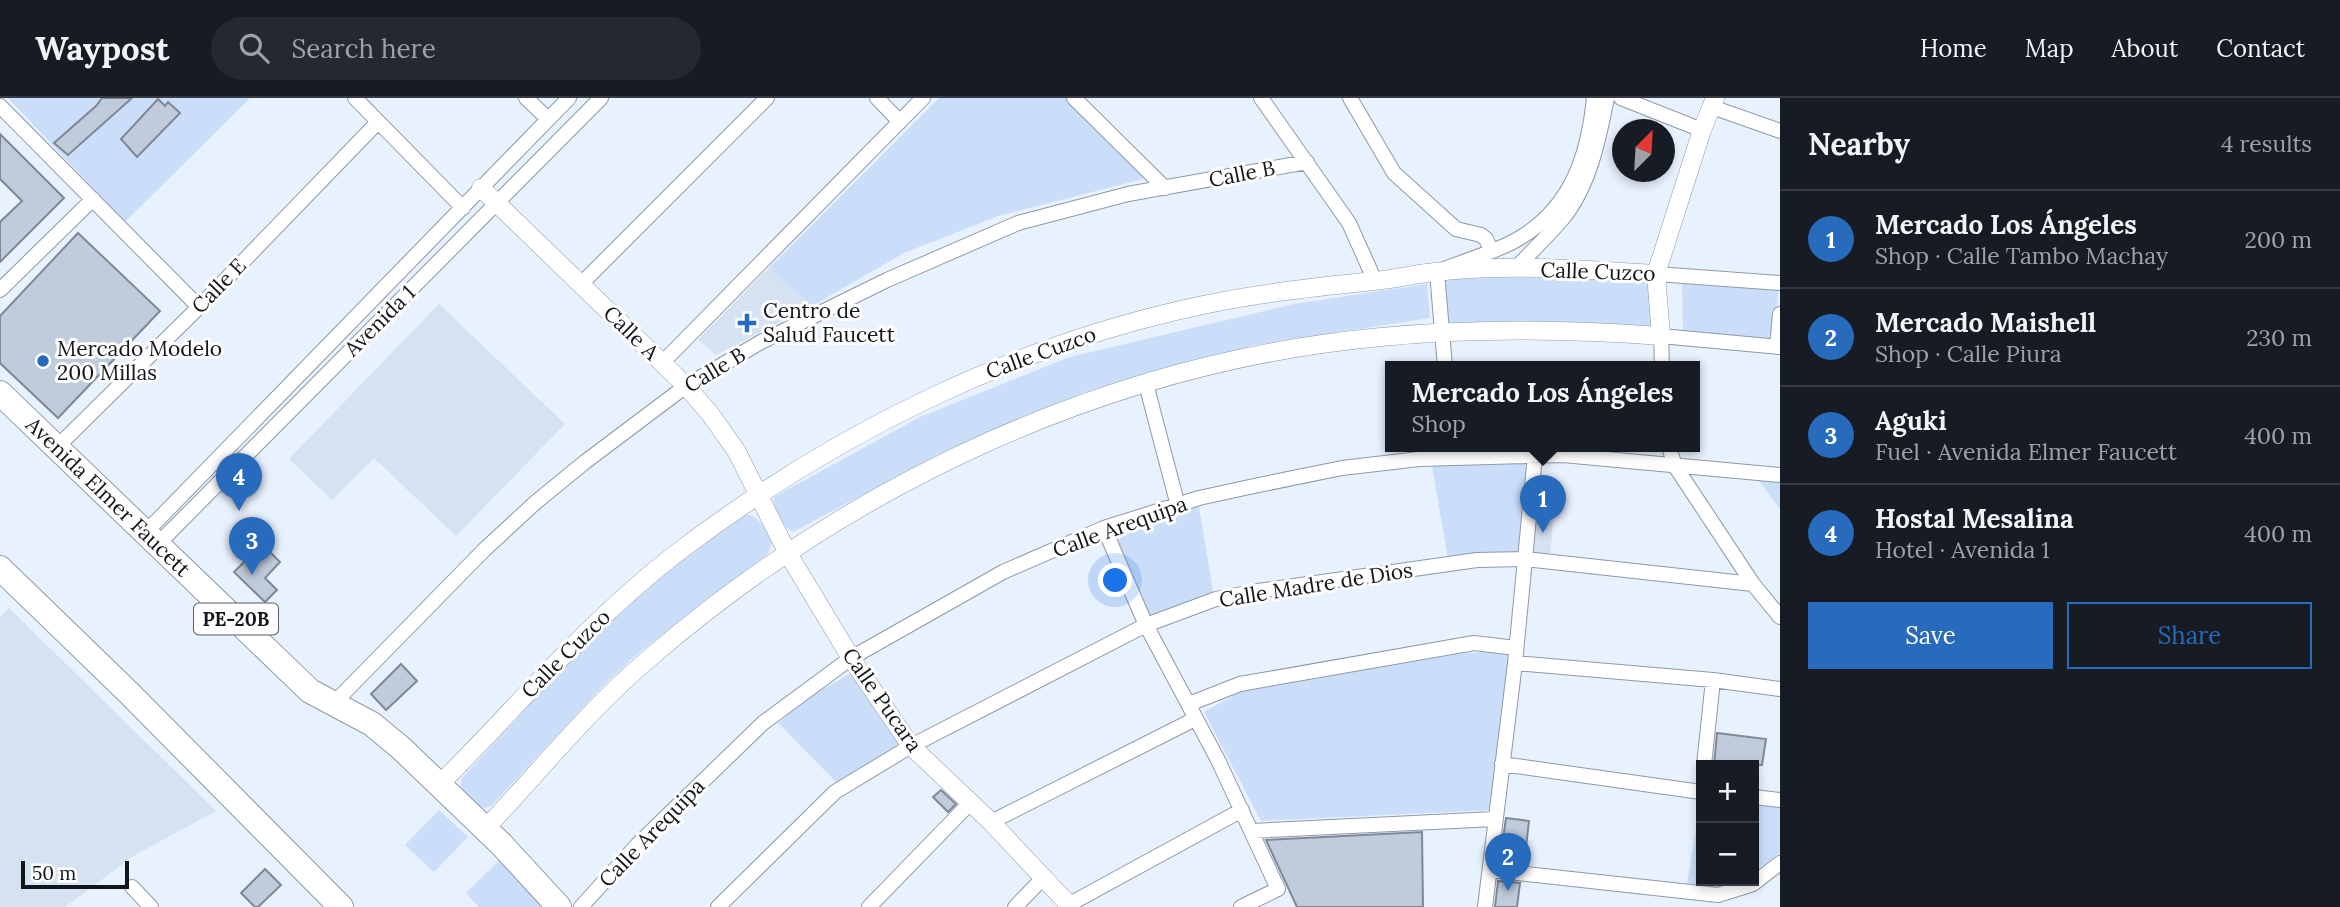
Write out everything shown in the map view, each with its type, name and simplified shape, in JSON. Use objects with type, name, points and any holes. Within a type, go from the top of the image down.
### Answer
[{"type":"highway","name":"Avenida Elmer Faucett","points":[[0,393],[310,691],[372,724],[485,829],[559,907]]},
{"type":"highway","points":[[0,568],[129,693],[341,907]]},
{"type":"street","points":[[355,98],[463,208]]},
{"type":"street","points":[[526,98],[548,119]]},
{"type":"street","name":"Avenida 1","points":[[152,538],[569,98]]},
{"type":"street","name":"Avenida 1","points":[[152,538],[497,203],[601,98]]},
{"type":"street","points":[[580,284],[767,98]]},
{"type":"street","points":[[877,98],[900,122]]},
{"type":"street","points":[[662,363],[923,98]]},
{"type":"street","points":[[1074,98],[1165,188]]},
{"type":"street","name":"Calle B","points":[[1261,98],[1349,223],[1375,281]]},
{"type":"street","points":[[1350,98],[1394,173],[1456,229],[1486,239],[1491,250]]},
{"type":"street","points":[[1444,361],[1437,272],[1517,240],[1549,217],[1572,187],[1584,152],[1594,98]]},
{"type":"street","points":[[1515,269],[1565,215],[1583,186],[1600,135],[1606,98]]},
{"type":"street","points":[[1621,98],[1702,130]]},
{"type":"street","points":[[1662,361],[1656,274],[1702,130],[1714,102],[1780,131]]},
{"type":"street","points":[[0,106],[199,307]]},
{"type":"street","name":"Calle E","points":[[57,447],[199,307],[378,122]]},
{"type":"street","name":"Calle B","points":[[335,702],[484,550],[536,502],[585,461],[686,386],[761,342],[887,280],[1018,223],[1125,194],[1307,162]]},
{"type":"street","name":"Calle A","points":[[481,188],[686,386],[737,452],[760,495]]},
{"type":"street","points":[[0,290],[93,199]]},
{"type":"street","name":"Calle Cuzco","points":[[439,785],[609,610],[681,550],[760,495],[872,426],[951,387],[1032,354],[1116,327],[1201,305],[1288,290],[1437,272],[1586,269],[1779,280]]},
{"type":"street","points":[[485,829],[595,708],[650,657],[717,602],[845,515],[961,454],[1062,412],[1146,384],[1257,356],[1317,345],[1443,332],[1535,330],[1661,336],[1778,347],[1780,314]]},
{"type":"street","points":[[1146,384],[1178,506]]},
{"type":"street","name":"Calle Arequipa","points":[[581,907],[638,844],[763,723],[851,658],[1003,572],[1104,528],[1213,495],[1342,468],[1448,452],[1535,454],[1780,475]]},
{"type":"street","points":[[1671,452],[1675,466],[1753,583],[1780,617]]},
{"type":"street","points":[[1485,907],[1516,655],[1535,454]]},
{"type":"street","name":"Calle Pucara","points":[[760,495],[787,552],[851,658],[911,746],[991,822],[1069,906]]},
{"type":"street","points":[[1104,528],[1146,625],[1242,810],[1278,890],[1241,907]]},
{"type":"street","name":"Calle Madre de Dios","points":[[718,907],[835,792],[911,746],[1146,625],[1216,600],[1258,591],[1477,560],[1525,559],[1753,583]]},
{"type":"street","points":[[1189,704],[1240,684],[1474,643],[1516,655],[1780,689]]},
{"type":"street","points":[[1705,760],[1713,680]]},
{"type":"street","points":[[991,822],[1195,719]]},
{"type":"street","points":[[1502,764],[1696,791]]},
{"type":"street","points":[[1759,798],[1780,800]]},
{"type":"street","points":[[869,907],[971,803]]},
{"type":"street","points":[[1069,906],[1242,810]]},
{"type":"street","points":[[1252,831],[1495,819]]},
{"type":"street","points":[[1490,870],[1718,895],[1753,884],[1780,863]]},
{"type":"street","points":[[1015,907],[1043,878]]},
{"type":"street","points":[[132,887],[151,907]]},
{"type":"shaded area","points":[[8,98],[250,98],[125,222]]},
{"type":"shaded area","points":[[939,98],[1066,98],[1147,178],[998,216],[904,253],[812,306],[769,268]]},
{"type":"shaded area","name":"Centro de Salud Faucett","points":[[769,268],[812,306],[716,355],[698,340]]},
{"type":"shaded area","points":[[1444,277],[1656,278],[1659,330],[1449,327]]},
{"type":"shaded area","points":[[1682,280],[1779,287],[1773,343],[1683,333]]},
{"type":"shaded area","points":[[1427,284],[1430,318],[1255,345],[1085,392],[937,455],[793,532],[776,513],[774,497],[920,417],[1070,357],[1294,304]]},
{"type":"shaded area","points":[[439,304],[565,424],[456,536],[374,458],[332,500],[289,459]]},
{"type":"shaded area","points":[[1531,458],[1523,555],[1448,559],[1431,460]]},
{"type":"shaded area","points":[[1756,477],[1780,480],[1780,509]]},
{"type":"shaded area","points":[[1198,501],[1215,603],[1151,631],[1103,531]]},
{"type":"shaded area","points":[[1536,511],[1554,513],[1550,557],[1530,553]]},
{"type":"shaded area","points":[[744,514],[754,517],[764,527],[772,541],[768,554],[637,654],[601,688],[492,805],[485,808],[467,797],[462,788],[462,778],[592,637],[671,569]]},
{"type":"shaded area","points":[[9,608],[216,811],[135,855],[65,907],[0,907],[0,617]]},
{"type":"shaded area","points":[[1510,651],[1490,810],[1261,821],[1204,712],[1243,690],[1465,653]]},
{"type":"shaded area","points":[[851,673],[902,742],[836,782],[778,723],[813,695]]},
{"type":"shaded area","points":[[1759,803],[1780,805],[1780,853],[1759,868]]},
{"type":"shaded area","points":[[439,810],[468,837],[434,872],[405,845]]},
{"type":"shaded area","points":[[1696,829],[1696,885],[1687,884]]},
{"type":"shaded area","points":[[506,854],[559,907],[479,907],[466,893]]},
{"type":"building","points":[[102,98],[132,98],[68,155],[54,143]]},
{"type":"building","points":[[158,99],[165,106],[168,102],[180,113],[137,157],[121,139]]},
{"type":"building","points":[[0,134],[64,198],[0,262],[0,222],[22,201],[0,179]]},
{"type":"building","points":[[78,233],[160,311],[58,418],[0,363],[0,316]]},
{"type":"building","points":[[262,544],[280,562],[265,578],[277,590],[265,602],[234,572]]},
{"type":"building","points":[[401,664],[417,681],[386,710],[371,694]]},
{"type":"building","points":[[1717,733],[1766,739],[1762,765],[1759,765],[1759,760],[1714,760]]},
{"type":"building","points":[[941,790],[956,804],[948,812],[933,797]]},
{"type":"building","points":[[1506,818],[1529,821],[1524,864],[1500,861]]},
{"type":"building","points":[[1422,832],[1423,907],[1297,907],[1266,840]]},
{"type":"building","points":[[265,869],[281,885],[255,907],[241,893]]},
{"type":"building","points":[[1498,881],[1520,883],[1517,907],[1495,907]]},
{"type":"place","name":"Centro de Salud Faucett","points":[[747,323]]},
{"type":"place","name":"Mercado Modelo 200 Millas","points":[[43,361]]},
{"type":"place","name":"Hostal Mesalina","points":[[239,511]]},
{"type":"place","name":"Mercado Los Ángeles","points":[[1543,533]]},
{"type":"place","name":"Aguki","points":[[252,575]]},
{"type":"place","name":"Mercado Maishell","points":[[1508,891]]}]
